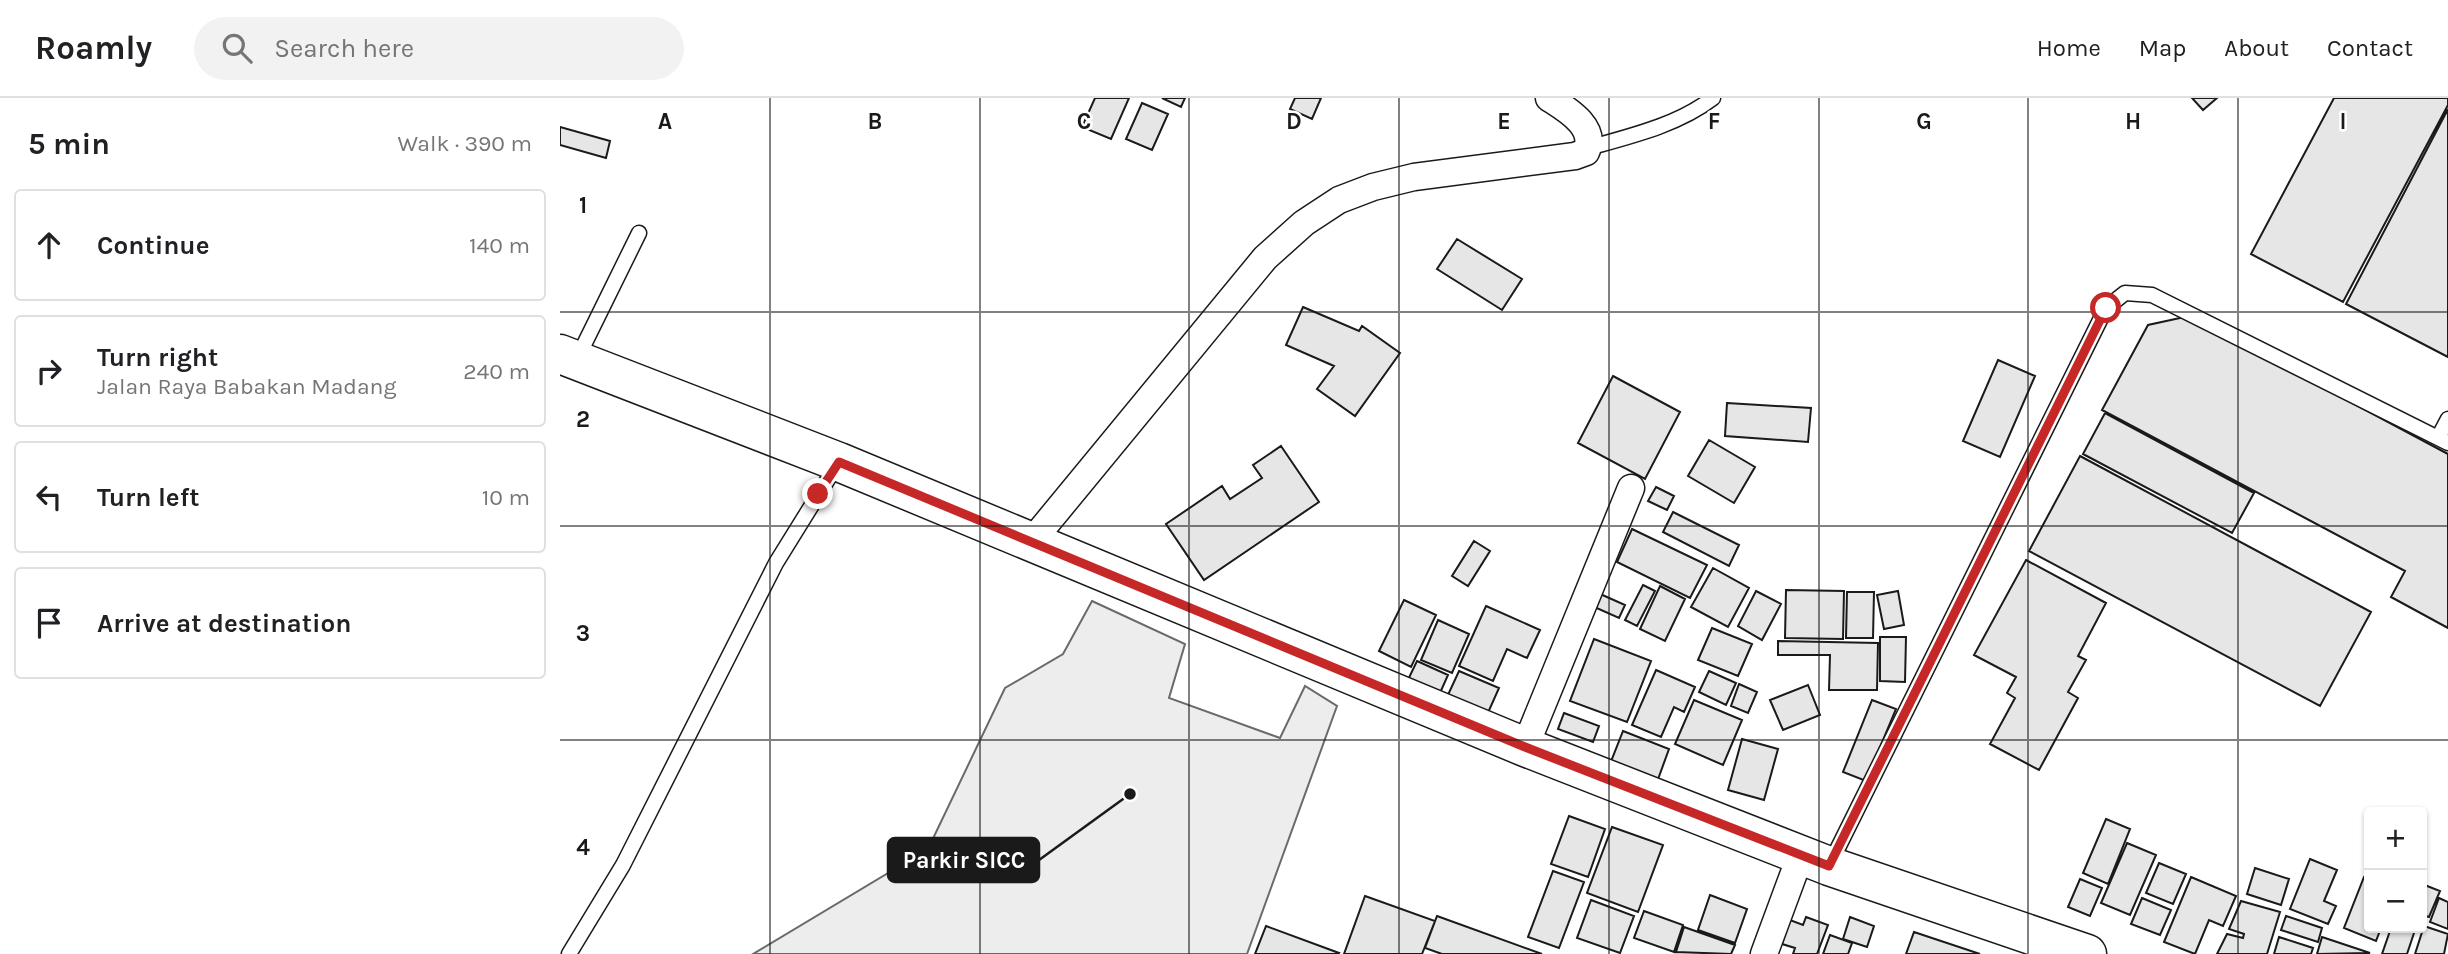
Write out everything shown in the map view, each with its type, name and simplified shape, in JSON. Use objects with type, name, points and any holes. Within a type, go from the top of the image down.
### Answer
[{"type":"main road","points":[[568,357],[839,462],[1525,747],[1815,860],[2087,954]]},
{"type":"street","points":[[1032,541],[1265,258],[1304,223],[1339,200],[1373,187],[1414,177],[1575,156],[1586,152],[1588,135],[1578,119],[1549,98]]},
{"type":"street","points":[[1525,747],[1631,488]]},
{"type":"street","points":[[1764,954],[1815,860]]},
{"type":"lane","points":[[1588,148],[1641,133],[1713,98]]},
{"type":"lane","points":[[568,357],[639,233]]},
{"type":"lane","points":[[1815,860],[2106,308],[2125,293],[2152,295],[2443,441],[2448,419]]},
{"type":"lane","points":[[569,954],[623,865],[776,563],[839,462]]},
{"type":"shaded area","points":[[1092,601],[1185,644],[1169,698],[1280,738],[1305,686],[1337,706],[1247,954],[753,954],[928,849],[1005,688],[1063,654]]},
{"type":"building","points":[[1095,98],[1129,98],[1111,139],[1082,127]]},
{"type":"building","points":[[1162,98],[1185,98],[1181,107]]},
{"type":"building","points":[[1295,98],[1321,98],[1312,119],[1290,109]]},
{"type":"building","points":[[2192,98],[2217,98],[2203,110]]},
{"type":"building","points":[[2334,98],[2448,98],[2448,105],[2343,302],[2251,254]]},
{"type":"building","points":[[1142,103],[1168,114],[1152,150],[1126,139]]},
{"type":"building","points":[[2448,109],[2448,357],[2346,304]]},
{"type":"building","points":[[560,127],[610,141],[606,158],[560,145]]},
{"type":"building","points":[[1457,239],[1522,279],[1502,310],[1437,269]]},
{"type":"building","points":[[1303,307],[1359,331],[1362,326],[1400,353],[1355,416],[1317,389],[1334,366],[1286,345]]},
{"type":"building","points":[[2189,316],[2448,454],[2448,628],[2391,597],[2405,571],[2102,410],[2148,325]]},
{"type":"building","points":[[1998,360],[2035,376],[2000,457],[1963,441]]},
{"type":"building","points":[[1613,376],[1680,412],[1645,479],[1578,443]]},
{"type":"building","points":[[1727,403],[1811,408],[1808,442],[1725,436]]},
{"type":"building","points":[[2105,413],[2254,493],[2232,533],[2083,454]]},
{"type":"building","points":[[1709,440],[1755,467],[1734,503],[1688,476]]},
{"type":"building","points":[[1281,446],[1319,502],[1204,580],[1166,524],[1222,486],[1230,499],[1262,478],[1253,465]]},
{"type":"building","points":[[2080,456],[2371,612],[2320,706],[2029,551]]},
{"type":"building","points":[[1656,487],[1674,496],[1667,510],[1648,501]]},
{"type":"building","points":[[1673,512],[1739,545],[1729,566],[1663,532]]},
{"type":"building","points":[[1632,529],[1707,565],[1690,598],[1617,562]]},
{"type":"building","points":[[1474,541],[1490,551],[1468,586],[1452,576]]},
{"type":"building","points":[[2026,560],[2106,603],[2078,656],[2086,660],[2068,692],[2078,698],[2039,770],[1990,744],[2015,698],[2007,693],[2016,677],[1974,655]]},
{"type":"building","points":[[1713,568],[1749,588],[1728,627],[1691,607]]},
{"type":"building","points":[[1643,585],[1655,591],[1637,626],[1625,620]]},
{"type":"building","points":[[1660,586],[1685,599],[1665,641],[1640,629]]},
{"type":"building","points":[[1786,590],[1844,591],[1843,639],[1785,638]]},
{"type":"building","points":[[1756,591],[1781,604],[1762,640],[1738,626]]},
{"type":"building","points":[[1898,591],[1904,625],[1884,629],[1877,595]]},
{"type":"building","points":[[1847,592],[1874,592],[1873,638],[1846,638]]},
{"type":"building","points":[[1598,593],[1625,605],[1619,618],[1592,606]]},
{"type":"building","points":[[1404,600],[1436,615],[1411,667],[1379,651]]},
{"type":"building","points":[[1486,606],[1540,630],[1527,658],[1507,649],[1493,681],[1459,666]]},
{"type":"building","points":[[1438,620],[1469,634],[1452,673],[1421,660]]},
{"type":"building","points":[[1712,628],[1752,644],[1738,676],[1698,660]]},
{"type":"building","points":[[1880,637],[1906,637],[1905,682],[1880,681]]},
{"type":"building","points":[[1594,639],[1651,661],[1627,722],[1570,701]]},
{"type":"building","points":[[1778,641],[1878,643],[1877,690],[1829,690],[1830,655],[1778,655]]},
{"type":"building","points":[[1417,661],[1448,675],[1436,702],[1404,688]]},
{"type":"building","points":[[1656,670],[1695,687],[1684,712],[1674,707],[1661,737],[1632,725]]},
{"type":"building","points":[[1459,671],[1499,688],[1487,715],[1447,697]]},
{"type":"building","points":[[1709,671],[1736,683],[1726,705],[1699,692]]},
{"type":"building","points":[[1739,684],[1757,692],[1748,713],[1731,706]]},
{"type":"building","points":[[1808,685],[1820,715],[1783,730],[1770,700]]},
{"type":"building","points":[[1694,700],[1742,720],[1723,765],[1675,744]]},
{"type":"building","points":[[1872,700],[1896,709],[1866,781],[1843,772]]},
{"type":"building","points":[[1564,713],[1599,726],[1593,742],[1558,729]]},
{"type":"building","points":[[1623,731],[1669,749],[1657,782],[1610,764]]},
{"type":"building","points":[[1742,739],[1778,749],[1764,800],[1728,790]]},
{"type":"building","points":[[1569,816],[1605,829],[1588,877],[1551,864]]},
{"type":"building","points":[[2106,819],[2130,829],[2108,884],[2083,873]]},
{"type":"building","points":[[1612,827],[1663,845],[1638,912],[1587,893]]},
{"type":"building","points":[[2127,843],[2156,855],[2130,915],[2101,903]]},
{"type":"building","points":[[2310,859],[2337,870],[2324,901],[2336,906],[2328,924],[2290,909]]},
{"type":"building","points":[[2159,863],[2186,874],[2173,904],[2146,893]]},
{"type":"building","points":[[2255,868],[2289,879],[2281,905],[2247,894]]},
{"type":"building","points":[[1553,871],[1584,882],[1559,948],[1528,937]]},
{"type":"building","points":[[2191,877],[2236,896],[2223,926],[2209,920],[2195,954],[2164,942]]},
{"type":"building","points":[[2364,877],[2364,933],[2379,933],[2376,941],[2344,928]]},
{"type":"building","points":[[2080,879],[2102,888],[2090,916],[2068,907]]},
{"type":"building","points":[[2427,886],[2440,891],[2427,916]]},
{"type":"building","points":[[1710,895],[1747,909],[1735,943],[1698,930]]},
{"type":"building","points":[[1365,896],[1435,921],[1422,954],[1344,954]]},
{"type":"building","points":[[2142,898],[2171,910],[2160,935],[2131,924]]},
{"type":"building","points":[[2439,898],[2448,902],[2448,929],[2430,922]]},
{"type":"building","points":[[1591,900],[1634,916],[1620,953],[1577,938]]},
{"type":"building","points":[[2241,901],[2280,912],[2267,954],[2217,954],[2227,934],[2243,938],[2244,934],[2229,929]]},
{"type":"building","points":[[1644,911],[1683,925],[1674,952],[1634,938]]},
{"type":"building","points":[[1437,916],[1542,954],[1442,954],[1425,948]]},
{"type":"building","points":[[2286,916],[2322,928],[2318,942],[2281,930]]},
{"type":"building","points":[[1806,917],[1828,925],[1817,954],[1793,954],[1795,948],[1782,944],[1790,920],[1803,925]]},
{"type":"building","points":[[1850,917],[1874,926],[1867,947],[1843,939]]},
{"type":"building","points":[[1266,926],[1339,953],[1255,954]]},
{"type":"building","points":[[1684,927],[1735,945],[1731,954],[1676,952]]},
{"type":"building","points":[[2427,927],[2448,934],[2444,954],[2415,954],[2422,933],[2427,933]]},
{"type":"building","points":[[1914,932],[1980,954],[1906,954]]},
{"type":"building","points":[[2389,933],[2414,933],[2407,954],[2382,954]]},
{"type":"building","points":[[1830,935],[1852,943],[1848,954],[1823,954]]},
{"type":"building","points":[[2279,937],[2313,948],[2311,954],[2274,954]]},
{"type":"building","points":[[2322,937],[2370,953],[2317,954]]},
{"type":"place","name":"Parkir SICC","points":[[1130,794]]},
{"type":"route","points":[[818,494],[839,462],[1525,747],[1829,866],[2106,308]]}]
